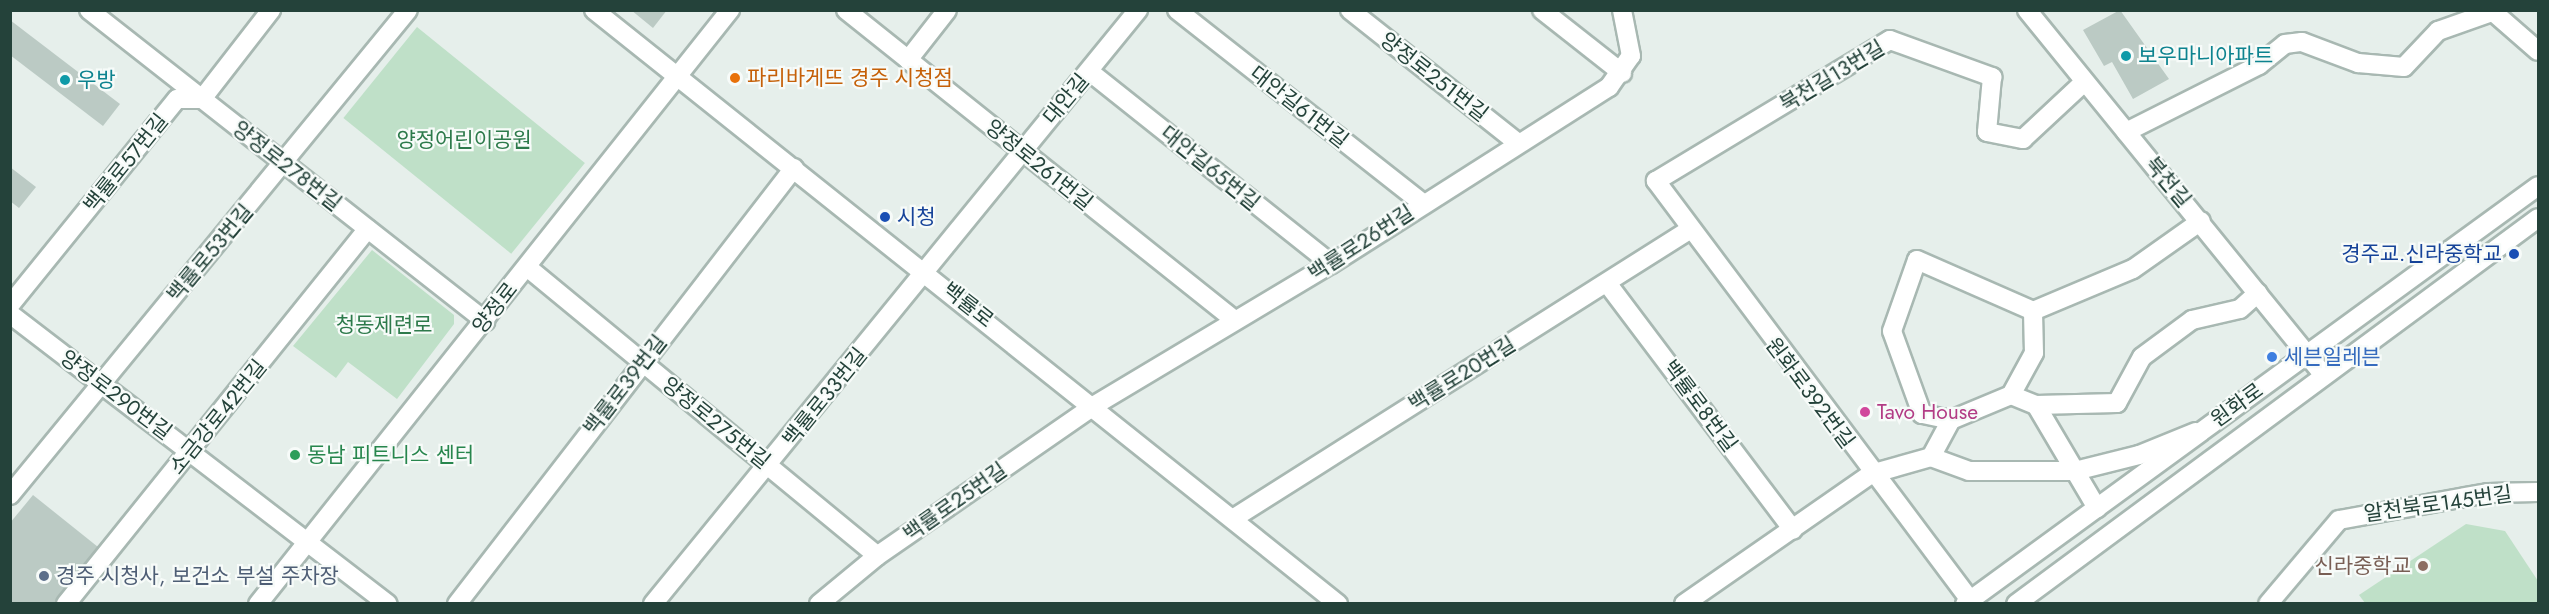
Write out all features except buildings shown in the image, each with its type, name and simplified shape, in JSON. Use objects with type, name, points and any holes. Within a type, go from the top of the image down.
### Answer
[{"type":"street","name":"양정로278번길","points":[[89,10],[485,321]]},
{"type":"street","points":[[202,99],[271,10]]},
{"type":"street","name":"백률로53번길","points":[[10,495],[285,164],[408,10]]},
{"type":"street","name":"백률로","points":[[594,10],[1095,405],[1338,603]]},
{"type":"street","name":"양정로","points":[[258,603],[485,321],[730,10]]},
{"type":"street","name":"양정로261번길","points":[[846,10],[1233,319]]},
{"type":"street","points":[[908,60],[947,10]]},
{"type":"street","name":"대안길","points":[[926,271],[1090,72],[1138,10]]},
{"type":"street","name":"대안길61번길","points":[[1177,10],[1422,204]]},
{"type":"street","name":"양정로251번길","points":[[1350,10],[1518,143]]},
{"type":"street","points":[[1542,10],[1622,74],[1631,56],[1622,10]]},
{"type":"street","name":"북천길","points":[[2027,10],[2083,83],[2201,221],[2324,376]]},
{"type":"street","points":[[2126,132],[2259,65],[2285,44],[2302,42],[2358,63],[2404,67],[2438,31],[2492,11],[2538,51]]},
{"type":"street","name":"북천길13번길","points":[[1656,181],[1890,40],[1992,77],[1987,132],[2023,140],[2083,83]]},
{"type":"street","name":"대안길65번길","points":[[1090,72],[1331,264]]},
{"type":"street","name":"백률로26번길","points":[[1095,405],[1233,319],[1331,264],[1622,74]]},
{"type":"street","name":"백률로57번길","points":[[10,305],[177,99],[202,99]]},
{"type":"street","name":"백률로39번길","points":[[457,603],[795,168]]},
{"type":"street","name":"원화로392번길","points":[[1656,181],[1689,230],[1969,602]]},
{"type":"street","name":"원화로","points":[[1969,602],[2538,186]]},
{"type":"street","name":"원화로","points":[[2016,603],[2538,218]]},
{"type":"street","points":[[2033,311],[2034,353],[2011,395],[1952,420],[1922,414],[1892,331],[1917,260],[2033,311],[2133,269],[2201,221]]},
{"type":"street","name":"소금강로42번길","points":[[66,603],[191,452],[368,229]]},
{"type":"street","name":"백률로20번길","points":[[1234,518],[1689,230]]},
{"type":"street","name":"양정로275번길","points":[[527,267],[877,556]]},
{"type":"street","name":"백률로33번길","points":[[653,603],[770,467],[926,271]]},
{"type":"street","name":"백률로8번길","points":[[1607,283],[1793,530]]},
{"type":"street","points":[[2011,395],[2036,405],[2117,403],[2142,357],[2192,320],[2240,309],[2258,293]]},
{"type":"street","name":"양정로290번길","points":[[10,314],[388,603]]},
{"type":"street","name":"백률로25번길","points":[[819,603],[877,556],[1095,405]]},
{"type":"street","points":[[2036,405],[2097,508]]},
{"type":"street","points":[[1931,457],[1952,420]]},
{"type":"street","points":[[1684,603],[1793,530],[1871,474],[1931,457],[1969,471],[2075,471],[2139,455],[2208,427]]},
{"type":"street","name":"알천북로145번길","points":[[2268,603],[2339,520],[2488,493],[2538,492]]},
{"type":"green space","name":"양정어린이공원","points":[[417,27],[585,163],[511,254],[343,118]]},
{"type":"green space","name":"청동제련로","points":[[372,250],[454,315],[454,324],[397,399],[348,362],[336,378],[293,346]]},
{"type":"green space","points":[[2466,524],[2505,531],[2538,581],[2538,603],[2365,603],[2359,595]]},
{"type":"place","name":"보우마니아파트","points":[[2126,56]]},
{"type":"place","name":"파리바게뜨 경주 시청점","points":[[735,78]]},
{"type":"place","name":"우방","points":[[65,80]]},
{"type":"place","name":"시청","points":[[885,217]]},
{"type":"place","name":"경주교.신라중학교","points":[[2514,254]]},
{"type":"place","name":"세븐일레븐","points":[[2272,357]]},
{"type":"place","name":"Tavo House","points":[[1865,412]]},
{"type":"place","name":"동남 피트니스 센터","points":[[295,455]]},
{"type":"place","name":"신라중학교","points":[[2423,566]]},
{"type":"place","name":"경주 시청사, 보건소 부설 주차장","points":[[44,576]]}]
